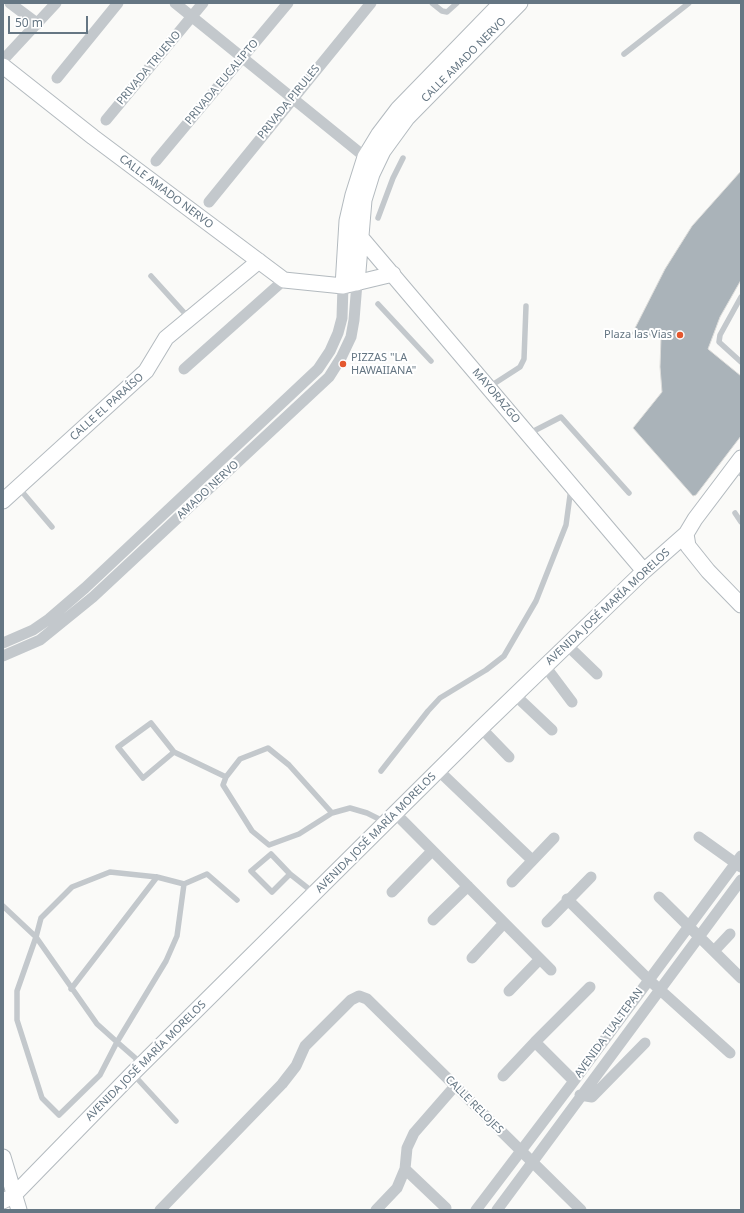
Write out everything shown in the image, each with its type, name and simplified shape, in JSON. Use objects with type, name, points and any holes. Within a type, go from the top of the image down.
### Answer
[{"type":"main road","name":"CALLE AMADO NERVO","points":[[350,284],[361,236],[364,200],[372,174],[383,151],[440,74],[501,3]]},
{"type":"main road","name":"CALLE AMADO NERVO","points":[[350,284],[347,221],[353,195],[365,157],[379,134],[398,109],[520,3]]},
{"type":"main road","name":"CALLE AMADO NERVO","points":[[4,58],[93,137],[284,280],[350,284]]},
{"type":"main road","name":"MAYORAZGO","points":[[347,221],[644,571]]},
{"type":"main road","name":"CALLE EL PARAÍSO","points":[[3,501],[146,371],[166,338],[259,262]]},
{"type":"main road","points":[[350,284],[393,274]]},
{"type":"main road","name":"AVENIDA JOSÉ MARÍA MORELOS","points":[[8,1198],[439,771],[480,728],[644,571],[686,534],[738,467]]},
{"type":"main road","points":[[686,534],[688,546],[708,571],[741,605]]},
{"type":"main road","points":[[3,1157],[8,1198],[19,1210]]},
{"type":"street","points":[[10,3],[38,24]]},
{"type":"street","points":[[4,58],[38,24],[56,3]]},
{"type":"street","points":[[57,78],[118,3]]},
{"type":"street","points":[[175,3],[293,97],[365,157]]},
{"type":"street","name":"PRIVADA TRUENO","points":[[106,120],[203,3]]},
{"type":"street","name":"PRIVADA EUCALIPTO","points":[[156,161],[288,3]]},
{"type":"street","name":"PRIVADA PIRULES","points":[[209,202],[371,3]]},
{"type":"street","points":[[184,370],[284,280]]},
{"type":"street","name":"AMADO NERVO","points":[[3,643],[33,630],[49,619],[85,588],[318,369],[330,351],[338,333],[350,284]]},
{"type":"street","name":"AMADO NERVO","points":[[3,656],[40,640],[86,602],[329,377],[341,358],[351,337],[354,320],[350,284]]},
{"type":"street","points":[[567,645],[598,674]]},
{"type":"street","points":[[545,666],[572,702]]},
{"type":"street","points":[[515,695],[552,730]]},
{"type":"street","points":[[480,728],[509,757]]},
{"type":"street","points":[[439,771],[532,860]]},
{"type":"street","points":[[390,818],[432,851],[551,970]]},
{"type":"street","points":[[699,837],[739,862]]},
{"type":"street","points":[[512,882],[554,838]]},
{"type":"street","points":[[392,892],[432,851]]},
{"type":"street","name":"AVENIDA TLALTEPAN","points":[[476,1210],[574,1081],[648,979],[739,862]]},
{"type":"street","points":[[547,922],[567,899],[591,877]]},
{"type":"street","name":"AVENIDA TLALTEPAN","points":[[497,1210],[580,1095],[741,880]]},
{"type":"street","points":[[433,920],[468,886]]},
{"type":"street","points":[[659,897],[741,978]]},
{"type":"street","points":[[567,899],[648,979],[730,1053]]},
{"type":"street","points":[[472,958],[504,923]]},
{"type":"street","points":[[714,951],[730,934]]},
{"type":"street","points":[[509,991],[540,959]]},
{"type":"street","points":[[503,1076],[590,987]]},
{"type":"street","name":"CALLE RELOJES","points":[[160,1210],[282,1084],[296,1066],[305,1046],[351,1000],[359,996],[367,999],[581,1210]]},
{"type":"street","points":[[535,1042],[574,1081]]},
{"type":"street","points":[[580,1095],[592,1097],[645,1043]]},
{"type":"street","points":[[376,1210],[396,1188],[405,1169],[407,1148],[414,1133],[455,1086]]},
{"type":"street","points":[[405,1169],[446,1208]]},
{"type":"lane","points":[[432,3],[442,11],[447,12],[457,3]]},
{"type":"lane","points":[[624,54],[689,3]]},
{"type":"lane","points":[[378,218],[393,178],[403,158]]},
{"type":"lane","points":[[151,276],[189,318]]},
{"type":"lane","points":[[741,297],[720,335],[719,342],[741,362]]},
{"type":"lane","points":[[378,304],[431,361]]},
{"type":"lane","points":[[488,387],[520,367],[524,359],[526,306]]},
{"type":"lane","points":[[528,434],[561,417],[630,493]]},
{"type":"lane","points":[[381,771],[440,698],[486,670],[504,656],[536,601],[566,525],[571,485]]},
{"type":"lane","points":[[18,487],[52,527]]},
{"type":"lane","points":[[735,513],[741,522]]},
{"type":"lane","points":[[174,752],[143,778],[118,747],[151,723],[174,752],[226,777]]},
{"type":"lane","points":[[332,813],[289,765],[268,748],[240,759],[226,777],[223,785],[252,831],[269,845],[299,834],[332,813],[350,808],[390,818]]},
{"type":"lane","points":[[290,874],[272,892],[251,872],[271,854],[290,874],[315,894]]},
{"type":"lane","points":[[184,884],[177,936],[166,961],[117,1042],[100,1074],[59,1115],[42,1098],[17,1020],[17,991],[41,918],[72,887],[110,872],[157,877],[184,884],[207,874],[237,900]]},
{"type":"lane","points":[[71,989],[157,877]]},
{"type":"lane","points":[[3,906],[36,937],[97,1024],[117,1042],[176,1121]]},
{"type":"building","name":"Plaza las Vias","points":[[741,171],[741,280],[720,317],[708,349],[741,376],[741,436],[696,495],[693,496],[633,428],[662,392],[660,367],[661,337],[632,334],[665,269],[692,226]]},
{"type":"place","name":"Plaza las Vias","points":[[680,335]]},
{"type":"place","name":"PIZZAS \"LA HAWAIIANA\"","points":[[343,364]]}]
